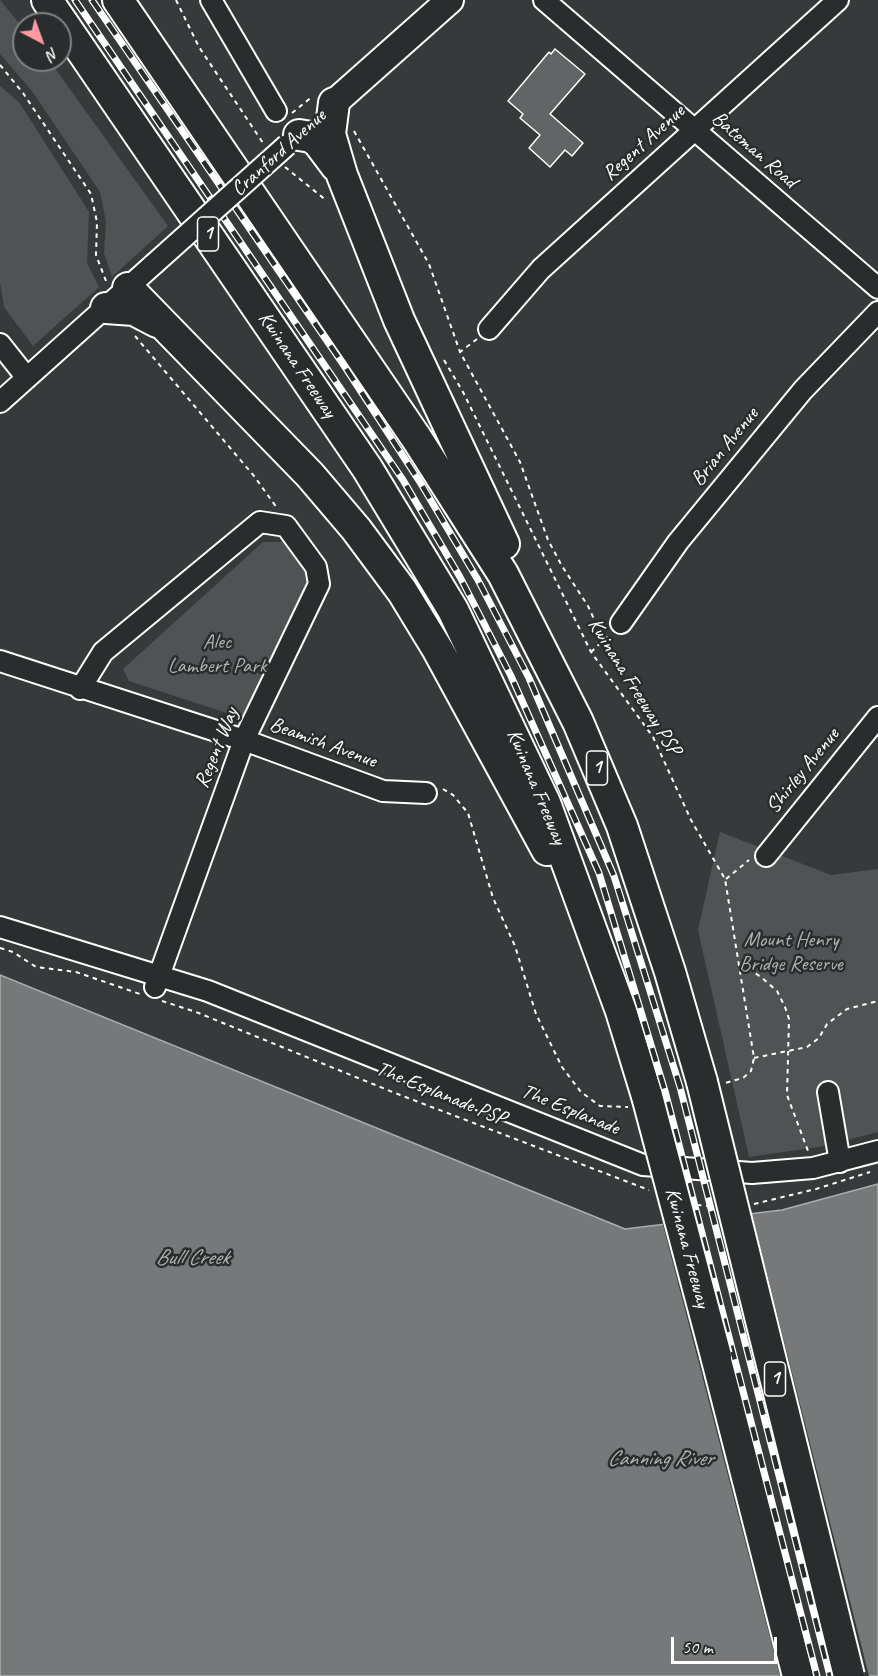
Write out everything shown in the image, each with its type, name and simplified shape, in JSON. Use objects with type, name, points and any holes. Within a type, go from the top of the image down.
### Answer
[{"type":"highway","name":"Kwinana Freeway","points":[[47,0],[367,468],[453,610],[546,802],[621,1011],[642,1101],[798,1676]]},
{"type":"highway","name":"1","points":[[118,0],[417,438],[503,574],[578,722],[622,825],[708,1078],[849,1676]]},
{"type":"highway","points":[[334,103],[330,134],[342,175],[399,320],[613,772],[651,877],[708,1078]]},
{"type":"highway","points":[[289,148],[311,137],[318,142],[342,175]]},
{"type":"highway","points":[[119,298],[168,327],[310,475],[402,591],[438,650],[592,935]]},
{"type":"main road","name":"Cranford Avenue","points":[[334,103],[450,0]]},
{"type":"street","points":[[210,0],[276,111]]},
{"type":"street","name":"Bateman Road","points":[[544,0],[878,288]]},
{"type":"street","name":"Regent Avenue","points":[[489,329],[541,269],[838,0]]},
{"type":"street","name":"Cranford Avenue","points":[[0,402],[119,298],[154,264],[289,148],[334,103]]},
{"type":"street","name":"Brian Avenue","points":[[621,623],[678,542],[796,399],[878,312]]},
{"type":"street","points":[[0,344],[27,378]]},
{"type":"street","points":[[80,689],[103,652],[260,522],[286,526]]},
{"type":"street","name":"Regent Way","points":[[154,989],[244,740],[319,584],[316,567],[286,526]]},
{"type":"street","name":"Beamish Avenue","points":[[0,661],[80,689],[244,740],[383,791],[426,793]]},
{"type":"street","name":"Shirley Avenue","points":[[766,856],[878,717]]},
{"type":"street","name":"The Esplanade","points":[[0,927],[69,949],[154,989],[202,1003],[258,1013],[643,1165],[752,1173],[813,1168],[840,1162],[877,1161]]},
{"type":"street","points":[[828,1092],[840,1162]]},
{"type":"path","points":[[176,0],[199,47],[266,146]]},
{"type":"path","points":[[0,65],[29,102],[91,194],[97,222],[96,255],[119,298],[132,333],[254,476],[275,505],[286,526]]},
{"type":"path","points":[[354,131],[429,264],[460,352],[520,462],[548,540],[588,606],[599,630],[603,632],[621,623]]},
{"type":"path","points":[[289,148],[327,201]]},
{"type":"path","points":[[460,352],[489,329]]},
{"type":"path","name":"Kwinana Freeway PSP","points":[[445,363],[463,392],[591,652],[652,737],[691,820],[725,879],[754,1058]]},
{"type":"path","points":[[591,652],[621,623]]},
{"type":"path","points":[[426,793],[439,787],[453,795],[468,813],[493,898],[515,946],[536,1014],[562,1067],[581,1092],[600,1106],[620,1108],[642,1101]]},
{"type":"path","points":[[725,879],[741,864],[766,856]]},
{"type":"path","name":"The Esplanade PSP","points":[[0,948],[13,952],[36,967],[76,972],[154,989],[196,1012],[395,1093],[655,1192]]},
{"type":"path","points":[[739,968],[755,973],[777,991],[789,1019],[787,1095],[813,1168],[816,1189]]},
{"type":"path","points":[[708,1078],[743,1078],[751,1071],[754,1058],[787,1053],[807,1047],[819,1038],[827,1024],[847,1009],[878,1001]]},
{"type":"path","points":[[748,1205],[816,1189],[877,1161]]},
{"type":"path","points":[[696,1204],[717,1206]]},
{"type":"green space","points":[[0,0],[12,14],[12,68],[0,54]]},
{"type":"green space","points":[[16,72],[58,72],[168,226],[112,277],[104,253],[106,222],[100,192],[32,91]]},
{"type":"green space","points":[[0,86],[19,102],[89,212],[87,263],[99,287],[33,346],[4,307],[0,282]]},
{"type":"green space","name":"Alec Lambert Park","points":[[263,542],[289,542],[310,573],[308,598],[242,718],[129,681],[123,669]]},
{"type":"green space","name":"Mount Henry Bridge Reserve","points":[[720,832],[831,875],[878,869],[878,1132],[825,1146],[749,1157],[698,930]]},
{"type":"water","points":[[0,975],[625,1229],[782,1210],[878,1184],[878,1676],[0,1676]]},
{"type":"pier","points":[[751,1211],[869,1676],[780,1676],[662,1221]]},
{"type":"building","points":[[555,49],[585,74],[550,114],[583,143],[572,156],[565,150],[550,167],[529,148],[540,135],[520,118],[523,114],[508,101],[549,52],[551,54]]},
{"type":"railway","points":[[75,0],[403,480],[460,577],[511,676],[599,873],[665,1091],[817,1676]]},
{"type":"railway","points":[[92,0],[345,367],[420,482],[478,580],[529,678],[614,876],[680,1087],[830,1676]]},
{"type":"water label","name":"Bull Creek","points":[[192,1258]]},
{"type":"water label","name":"Canning River","points":[[660,1459]]}]
